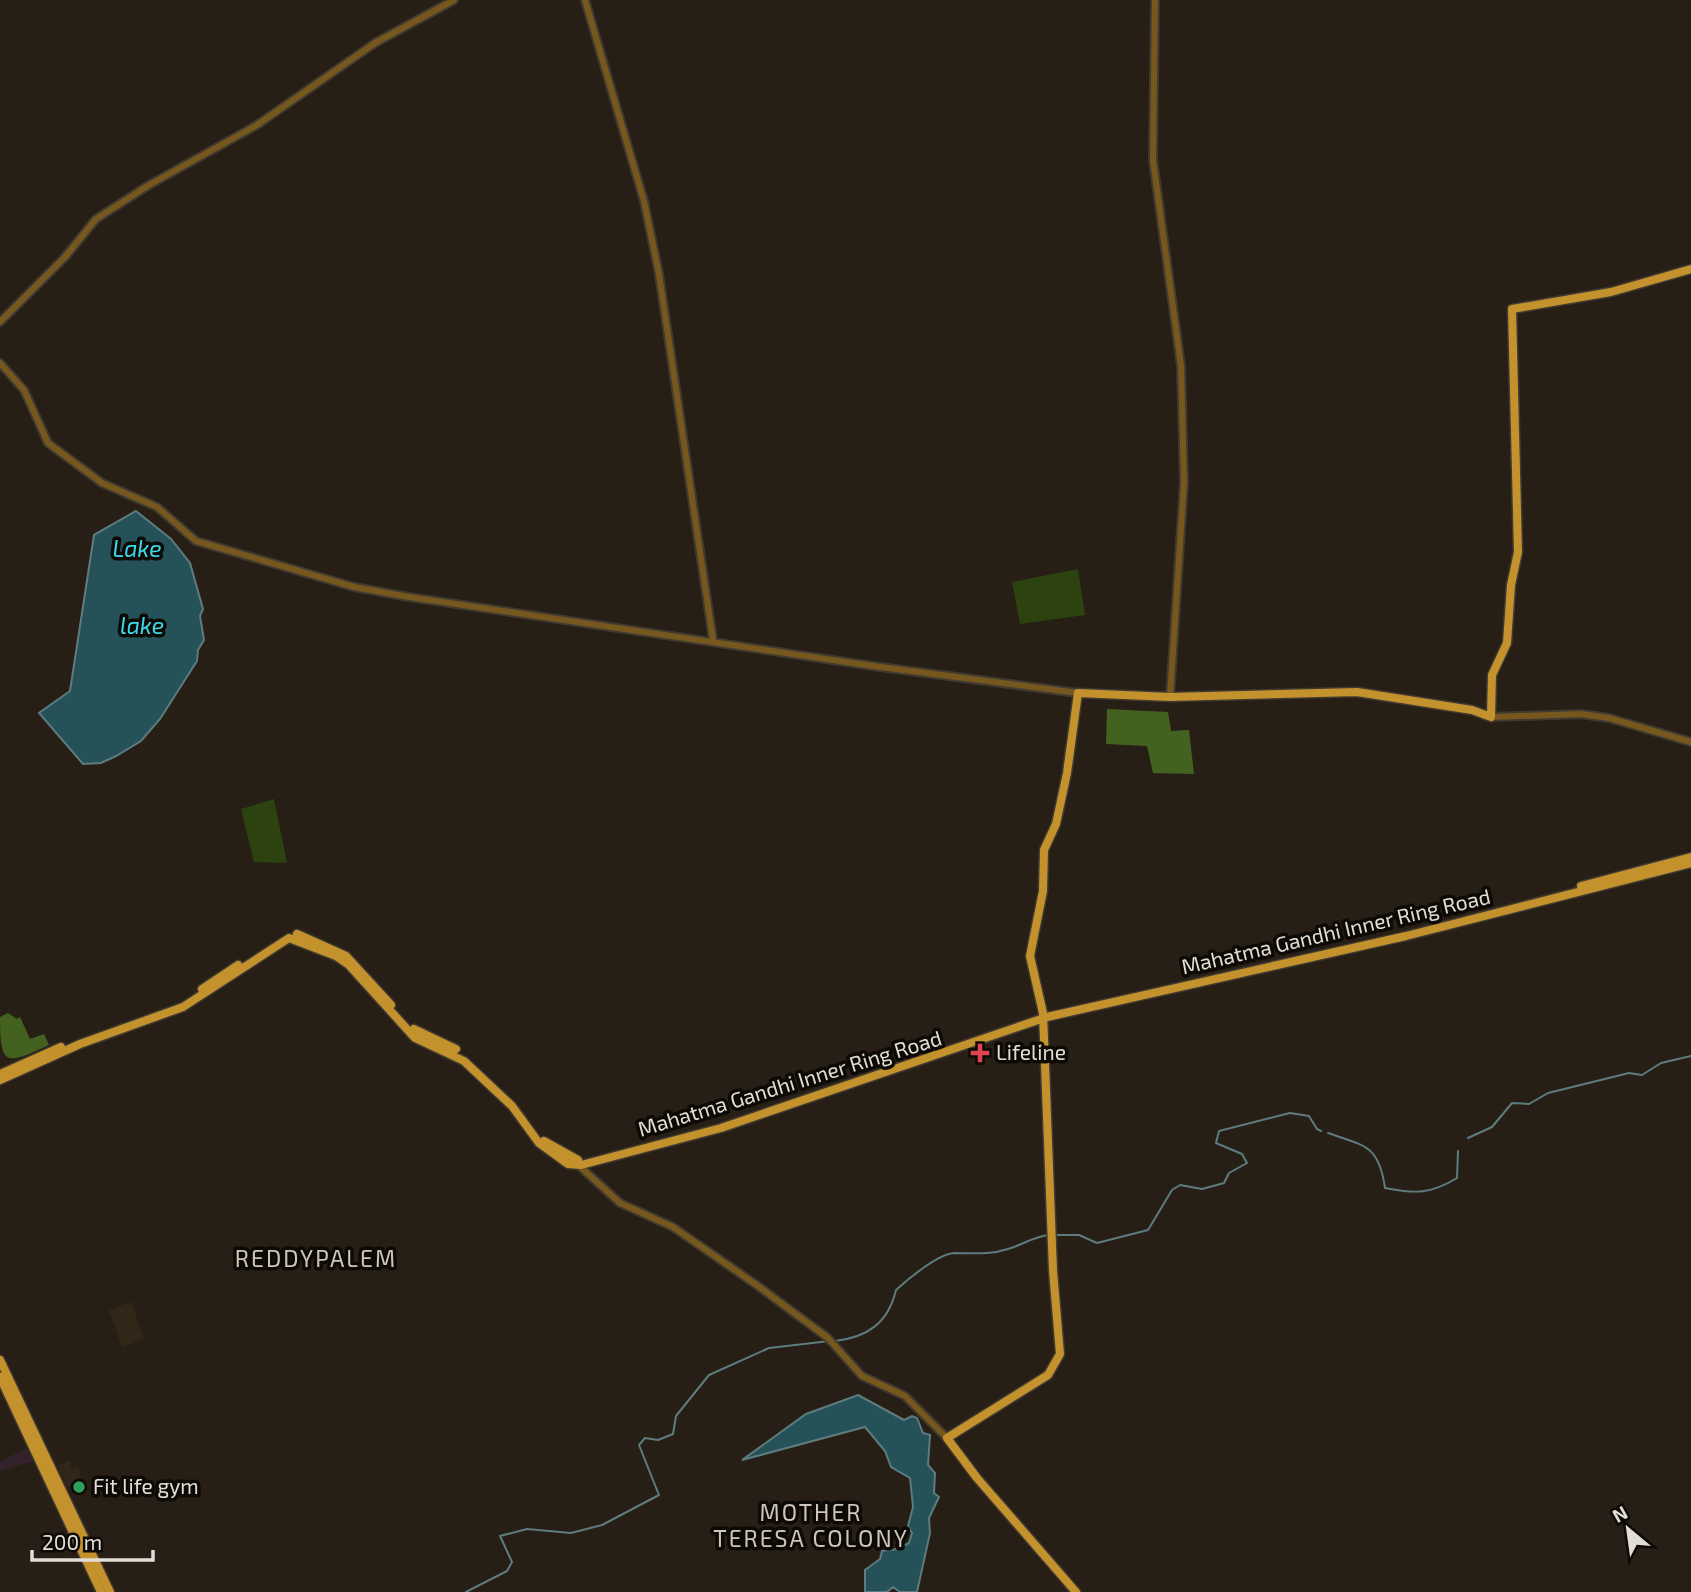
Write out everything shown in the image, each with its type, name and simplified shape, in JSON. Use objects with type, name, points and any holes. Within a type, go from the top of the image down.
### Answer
[{"type":"main road","points":[[1076,1592],[977,1478],[947,1438],[1048,1375],[1060,1354],[1052,1237],[1043,1016],[1030,956],[1043,891],[1044,850],[1056,824],[1067,772],[1078,693],[1170,696],[1357,692],[1472,710],[1490,718],[1492,675],[1508,639],[1511,585],[1519,540],[1512,309],[1611,292],[1691,269]]},
{"type":"main road","name":"Mahatma Gandhi Inner Ring Road","points":[[576,1163],[718,1124],[1043,1016],[1381,937],[1691,857]]},
{"type":"main road","name":"Mahatma Gandhi Inner Ring Road","points":[[1043,1016],[1406,936],[1691,863]]},
{"type":"main road","points":[[0,1080],[80,1044],[183,1007],[288,933],[337,951],[361,969],[413,1029],[468,1057],[518,1104],[544,1141],[576,1163]]},
{"type":"main road","points":[[0,1074],[81,1038],[176,1005],[234,971]]},
{"type":"main road","points":[[0,1360],[110,1592]]},
{"type":"main road","points":[[0,1377],[101,1592]]},
{"type":"street","points":[[0,322],[65,257],[96,219],[149,185],[257,125],[375,43],[454,0]]},
{"type":"street","points":[[585,0],[644,201],[659,274],[713,640]]},
{"type":"street","points":[[1154,0],[1153,160],[1181,366],[1183,457],[1170,696]]},
{"type":"street","points":[[0,363],[24,390],[48,443],[102,483],[157,507],[196,541],[354,587],[873,666],[1078,693]]},
{"type":"street","points":[[1490,718],[1581,714],[1609,718],[1691,742]]},
{"type":"street","points":[[576,1163],[620,1203],[673,1227],[704,1246],[828,1338],[862,1376],[905,1396],[947,1438]]},
{"type":"shaded area","points":[[131,1302],[144,1339],[122,1347],[109,1310]]},
{"type":"shaded area","points":[[26,1448],[33,1461],[0,1471],[0,1462]]},
{"type":"shaded area","points":[[70,1460],[71,1469],[79,1467],[80,1478],[68,1487],[57,1465]]},
{"type":"green space","points":[[1078,569],[1085,615],[1020,624],[1012,582]]},
{"type":"green space","points":[[1107,709],[1168,712],[1171,731],[1189,730],[1194,774],[1153,773],[1147,746],[1106,744]]},
{"type":"green space","points":[[274,799],[287,863],[254,862],[241,809]]},
{"type":"green space","points":[[8,1013],[17,1019],[20,1017],[30,1039],[44,1034],[49,1045],[24,1056],[9,1058],[4,1054],[0,1034],[0,1017]]},
{"type":"water","name":"lake","points":[[136,511],[171,539],[190,563],[203,609],[200,616],[204,640],[198,650],[197,661],[160,719],[141,741],[101,763],[83,764],[39,713],[70,691],[94,535]]},
{"type":"water","points":[[858,1395],[904,1420],[912,1416],[917,1418],[923,1433],[930,1435],[928,1465],[935,1473],[934,1493],[939,1497],[929,1518],[930,1533],[917,1592],[900,1592],[893,1587],[887,1592],[865,1592],[865,1570],[880,1559],[882,1551],[897,1549],[909,1543],[912,1533],[908,1526],[913,1507],[910,1478],[891,1467],[885,1451],[865,1427],[742,1460],[806,1414]]},
{"type":"waterway","points":[[1468,1138],[1492,1127],[1512,1103],[1529,1104],[1548,1093],[1629,1073],[1642,1075],[1661,1063],[1691,1056]]},
{"type":"waterway","points":[[1055,1235],[1079,1235],[1097,1243],[1148,1230],[1172,1190],[1180,1185],[1202,1189],[1224,1183],[1229,1173],[1247,1163],[1242,1154],[1216,1143],[1219,1131],[1290,1113],[1309,1116],[1321,1131]]},
{"type":"waterway","points":[[1328,1133],[1368,1149],[1379,1163],[1385,1188],[1396,1190],[1431,1190],[1457,1178],[1458,1151]]},
{"type":"waterway","points":[[835,1341],[857,1336],[875,1326],[888,1311],[896,1290],[923,1268],[947,1254],[1001,1251],[1049,1235]]},
{"type":"waterway","points":[[466,1592],[507,1571],[512,1562],[500,1536],[527,1529],[571,1533],[602,1525],[659,1495],[639,1445],[645,1438],[658,1440],[673,1434],[676,1416],[709,1375],[769,1348],[830,1341]]},
{"type":"place","name":"Lifeline","points":[[980,1053]]},
{"type":"place","name":"Fit life gym","points":[[79,1487]]},
{"type":"district","name":"REDDYPALEM","points":[[316,1259]]},
{"type":"district","name":"MOTHER TERESA COLONY","points":[[811,1526]]},
{"type":"water label","name":"Lake","points":[[137,549]]}]
